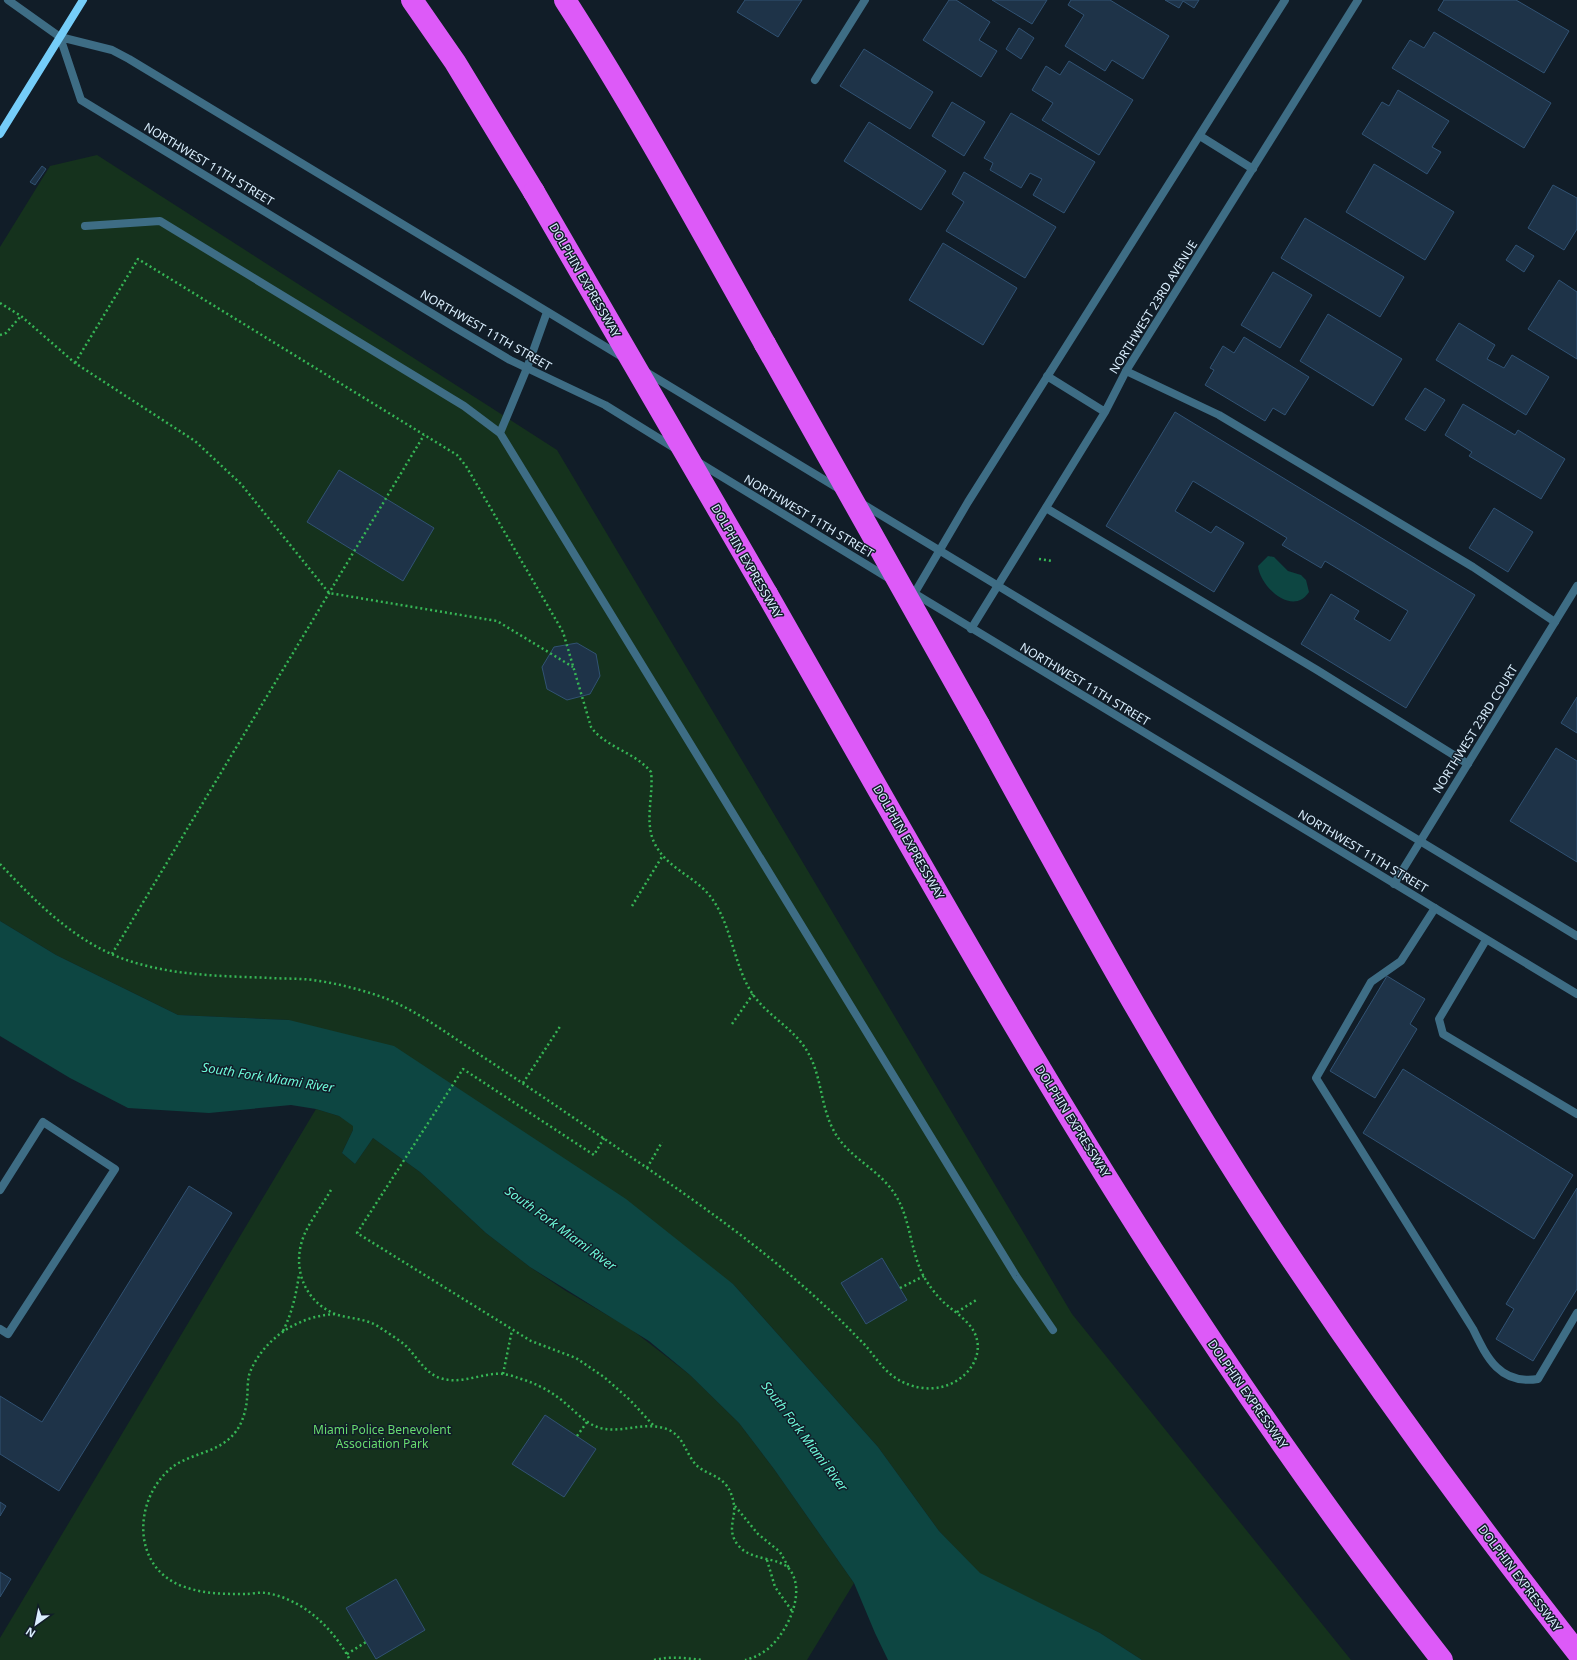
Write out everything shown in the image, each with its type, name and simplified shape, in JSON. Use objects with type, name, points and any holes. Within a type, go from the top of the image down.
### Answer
[{"type":"highway","name":"DOLPHIN EXPRESSWAY","points":[[412,0],[459,68],[534,192],[1024,1041],[1152,1250],[1288,1452],[1442,1660]]},
{"type":"highway","name":"DOLPHIN EXPRESSWAY","points":[[565,0],[601,56],[656,149],[979,725],[1100,946],[1196,1107],[1273,1232],[1409,1430],[1504,1558],[1577,1652]]},
{"type":"main road","points":[[0,134],[82,0]]},
{"type":"street","points":[[8,0],[60,37],[112,50],[123,56],[1577,936]]},
{"type":"street","points":[[815,80],[865,0]]},
{"type":"street","points":[[914,594],[1047,376],[1285,0]]},
{"type":"street","name":"NORTHWEST 23RD AVENUE","points":[[971,629],[1105,412],[1126,371],[1358,0]]},
{"type":"street","name":"NORTHWEST 11TH STREET","points":[[60,37],[81,100],[456,328],[527,368],[605,405],[971,629],[1577,994]]},
{"type":"street","points":[[1200,136],[1253,169]]},
{"type":"street","points":[[85,226],[160,221],[464,406],[500,433],[1012,1269],[1053,1330]]},
{"type":"street","points":[[500,433],[527,368],[547,312]]},
{"type":"street","points":[[1126,371],[1219,415],[1473,567],[1555,622]]},
{"type":"street","points":[[1047,376],[1105,412]]},
{"type":"street","points":[[1046,508],[1318,670],[1468,764]]},
{"type":"street","name":"NORTHWEST 23RD COURT","points":[[1394,884],[1577,586]]},
{"type":"street","points":[[1435,908],[1401,962],[1371,982],[1316,1078],[1473,1329],[1488,1358],[1507,1376],[1524,1382],[1538,1379],[1577,1313]]},
{"type":"street","points":[[1486,940],[1439,1020],[1443,1034],[1577,1114]]},
{"type":"street","points":[[0,1190],[43,1122],[116,1169],[8,1334],[0,1329]]},
{"type":"path","points":[[0,864],[48,913],[91,944],[112,954],[140,964],[172,971],[215,975],[317,980],[382,997],[412,1011],[604,1138],[712,1212],[765,1252],[827,1307],[862,1342],[889,1374],[901,1382],[917,1388],[940,1388],[956,1381],[970,1370],[976,1358],[978,1343],[972,1328],[956,1312],[945,1304],[924,1276],[913,1250],[906,1216],[896,1194],[845,1147],[834,1133],[826,1112],[810,1055],[794,1035],[770,1015],[752,994],[737,963],[720,913],[714,902],[701,885],[676,868],[656,847],[652,835],[650,820],[651,772],[636,759],[596,734],[586,717],[563,632],[466,466],[457,455],[138,259],[75,363]]},
{"type":"path","points":[[0,303],[21,316],[75,363],[195,441],[241,484],[329,593],[497,621],[573,668]]},
{"type":"path","points":[[0,335],[6,333],[21,316]]},
{"type":"path","points":[[112,954],[424,434]]},
{"type":"path","points":[[1037,558],[1052,561]]},
{"type":"path","points":[[632,906],[663,855]]},
{"type":"path","points":[[732,1024],[752,994]]},
{"type":"path","points":[[523,1083],[561,1025]]},
{"type":"path","points":[[604,1138],[594,1155],[462,1069],[357,1233],[531,1341],[576,1358],[598,1373],[630,1400],[653,1425]]},
{"type":"path","points":[[647,1168],[662,1142]]},
{"type":"path","points":[[282,1332],[294,1305],[299,1274],[300,1249],[305,1233],[331,1190]]},
{"type":"path","points":[[299,1274],[310,1296],[322,1307],[336,1314],[376,1325],[406,1346],[428,1371],[439,1378],[454,1381],[494,1374],[503,1374],[541,1386],[557,1396],[588,1422],[600,1428],[619,1429],[653,1425],[671,1431],[682,1440],[694,1463],[724,1481],[734,1506],[758,1534],[780,1552],[795,1581],[796,1595],[792,1612],[782,1633],[770,1647],[753,1658],[745,1660]]},
{"type":"path","points":[[900,1288],[924,1276]]},
{"type":"path","points":[[956,1312],[978,1299]]},
{"type":"path","points":[[336,1314],[318,1315],[303,1320],[282,1332],[268,1344],[250,1373],[245,1411],[239,1427],[232,1437],[221,1445],[171,1468],[158,1481],[145,1505],[143,1522],[144,1541],[148,1554],[155,1566],[167,1579],[182,1586],[208,1594],[265,1593],[286,1599],[304,1608],[328,1627],[341,1642],[350,1660]]},
{"type":"path","points":[[503,1374],[512,1330]]},
{"type":"path","points":[[577,1436],[588,1422]]},
{"type":"path","points":[[734,1506],[731,1522],[733,1535],[738,1545],[756,1558],[777,1562],[789,1568]]},
{"type":"path","points":[[766,1560],[775,1587],[792,1612]]},
{"type":"path","points":[[347,1654],[366,1642]]},
{"type":"path","points":[[654,1660],[663,1658],[688,1658],[702,1660]]},
{"type":"green space","points":[[97,155],[557,450],[1072,1314],[1351,1660],[1142,1660],[1100,1633],[980,1574],[939,1531],[878,1447],[733,1284],[289,1020],[178,1015],[56,955],[0,921],[0,247],[50,166]]},
{"type":"green space","name":"Miami Police Benevolent Association Park","points":[[316,1109],[339,1116],[353,1125],[353,1130],[342,1153],[355,1164],[373,1138],[420,1172],[486,1233],[530,1267],[566,1291],[631,1329],[690,1375],[739,1423],[774,1469],[854,1583],[807,1660],[0,1660],[0,1638]]},
{"type":"water","points":[[1268,556],[1274,557],[1288,571],[1301,575],[1306,580],[1309,592],[1302,599],[1295,601],[1286,600],[1271,590],[1260,574],[1258,566]]},
{"type":"water","name":"South Fork Miami River","points":[[0,921],[56,955],[178,1015],[289,1020],[394,1046],[626,1199],[733,1284],[878,1447],[939,1531],[980,1573],[1100,1633],[1142,1660],[888,1660],[854,1583],[774,1469],[739,1423],[690,1375],[649,1341],[530,1267],[486,1233],[420,1172],[373,1138],[355,1164],[342,1153],[353,1130],[353,1126],[339,1116],[316,1109],[291,1105],[209,1113],[128,1108],[70,1078],[0,1036]]},
{"type":"building","points":[[745,0],[802,0],[778,37],[737,12]]},
{"type":"building","points":[[949,0],[956,0],[990,22],[979,40],[997,51],[981,77],[923,40]]},
{"type":"building","points":[[992,0],[1047,0],[1032,24]]},
{"type":"building","points":[[1071,0],[1110,0],[1169,36],[1143,79],[1112,60],[1105,71],[1065,46],[1084,15],[1068,5]]},
{"type":"building","points":[[1165,0],[1199,0],[1194,8],[1183,1],[1179,8]]},
{"type":"building","points":[[1444,0],[1516,0],[1569,31],[1544,73],[1438,10]]},
{"type":"building","points":[[1019,28],[1034,38],[1021,59],[1006,49]]},
{"type":"building","points":[[1434,32],[1551,103],[1524,148],[1392,68],[1410,40],[1424,48]]},
{"type":"building","points":[[864,49],[933,92],[910,129],[840,86]]},
{"type":"building","points":[[1069,61],[1133,100],[1099,155],[1042,120],[1053,103],[1032,90],[1046,66],[1060,75]]},
{"type":"building","points":[[1398,90],[1449,121],[1432,147],[1441,152],[1427,174],[1362,134],[1382,102],[1389,106]]},
{"type":"building","points":[[952,102],[985,122],[964,156],[932,136]]},
{"type":"building","points":[[1011,113],[1095,162],[1064,213],[1033,195],[1042,179],[1030,173],[1021,188],[990,170],[993,163],[984,158]]},
{"type":"building","points":[[869,122],[946,171],[921,210],[844,161]]},
{"type":"building","points":[[1374,164],[1454,212],[1425,260],[1346,212]]},
{"type":"building","points":[[42,166],[46,169],[35,185],[30,182]]},
{"type":"building","points":[[964,172],[1056,227],[1025,278],[946,231],[964,202],[952,194]]},
{"type":"building","points":[[1553,185],[1577,198],[1577,229],[1564,250],[1528,228]]},
{"type":"building","points":[[1305,218],[1404,277],[1380,317],[1281,258]]},
{"type":"building","points":[[943,243],[1017,288],[983,345],[909,300]]},
{"type":"building","points":[[1516,245],[1534,256],[1524,272],[1506,260]]},
{"type":"building","points":[[1273,272],[1312,295],[1280,348],[1241,325]]},
{"type":"building","points":[[1559,280],[1577,292],[1577,359],[1528,329]]},
{"type":"building","points":[[1328,314],[1402,359],[1373,406],[1300,361]]},
{"type":"building","points":[[1459,323],[1495,345],[1487,359],[1504,368],[1512,355],[1549,377],[1526,415],[1436,360]]},
{"type":"building","points":[[1244,337],[1309,377],[1285,415],[1273,408],[1265,421],[1205,385],[1214,370],[1210,368],[1223,346],[1234,353]]},
{"type":"building","points":[[1425,388],[1445,400],[1425,431],[1405,419]]},
{"type":"building","points":[[1463,404],[1515,435],[1518,430],[1565,459],[1541,499],[1469,456],[1472,452],[1445,435]]},
{"type":"building","points":[[1175,412],[1475,595],[1406,708],[1301,644],[1331,594],[1359,611],[1354,619],[1390,641],[1408,611],[1325,561],[1321,568],[1282,545],[1287,538],[1193,481],[1175,511],[1211,533],[1216,526],[1244,543],[1214,592],[1106,526]]},
{"type":"building","points":[[339,470],[434,528],[403,581],[307,522]]},
{"type":"building","points":[[1494,508],[1533,532],[1508,572],[1469,548]]},
{"type":"building","points":[[577,643],[596,654],[600,676],[590,694],[567,700],[547,689],[542,667],[554,647]]},
{"type":"building","points":[[1577,697],[1577,733],[1561,723]]},
{"type":"building","points":[[1556,748],[1577,761],[1577,862],[1510,821]]},
{"type":"building","points":[[1387,976],[1425,999],[1410,1024],[1417,1029],[1375,1098],[1330,1071]]},
{"type":"building","points":[[1403,1069],[1573,1175],[1534,1239],[1363,1133]]},
{"type":"building","points":[[189,1186],[232,1213],[59,1491],[0,1454],[0,1396],[42,1422]]},
{"type":"building","points":[[1577,1188],[1577,1289],[1533,1361],[1496,1339],[1514,1309],[1506,1304]]},
{"type":"building","points":[[882,1258],[907,1300],[866,1324],[841,1283]]},
{"type":"building","points":[[545,1415],[596,1449],[564,1497],[512,1464]]},
{"type":"building","points":[[0,1502],[6,1506],[0,1516]]},
{"type":"building","points":[[0,1572],[11,1579],[0,1597]]},
{"type":"building","points":[[396,1579],[425,1630],[376,1659],[346,1608]]}]
